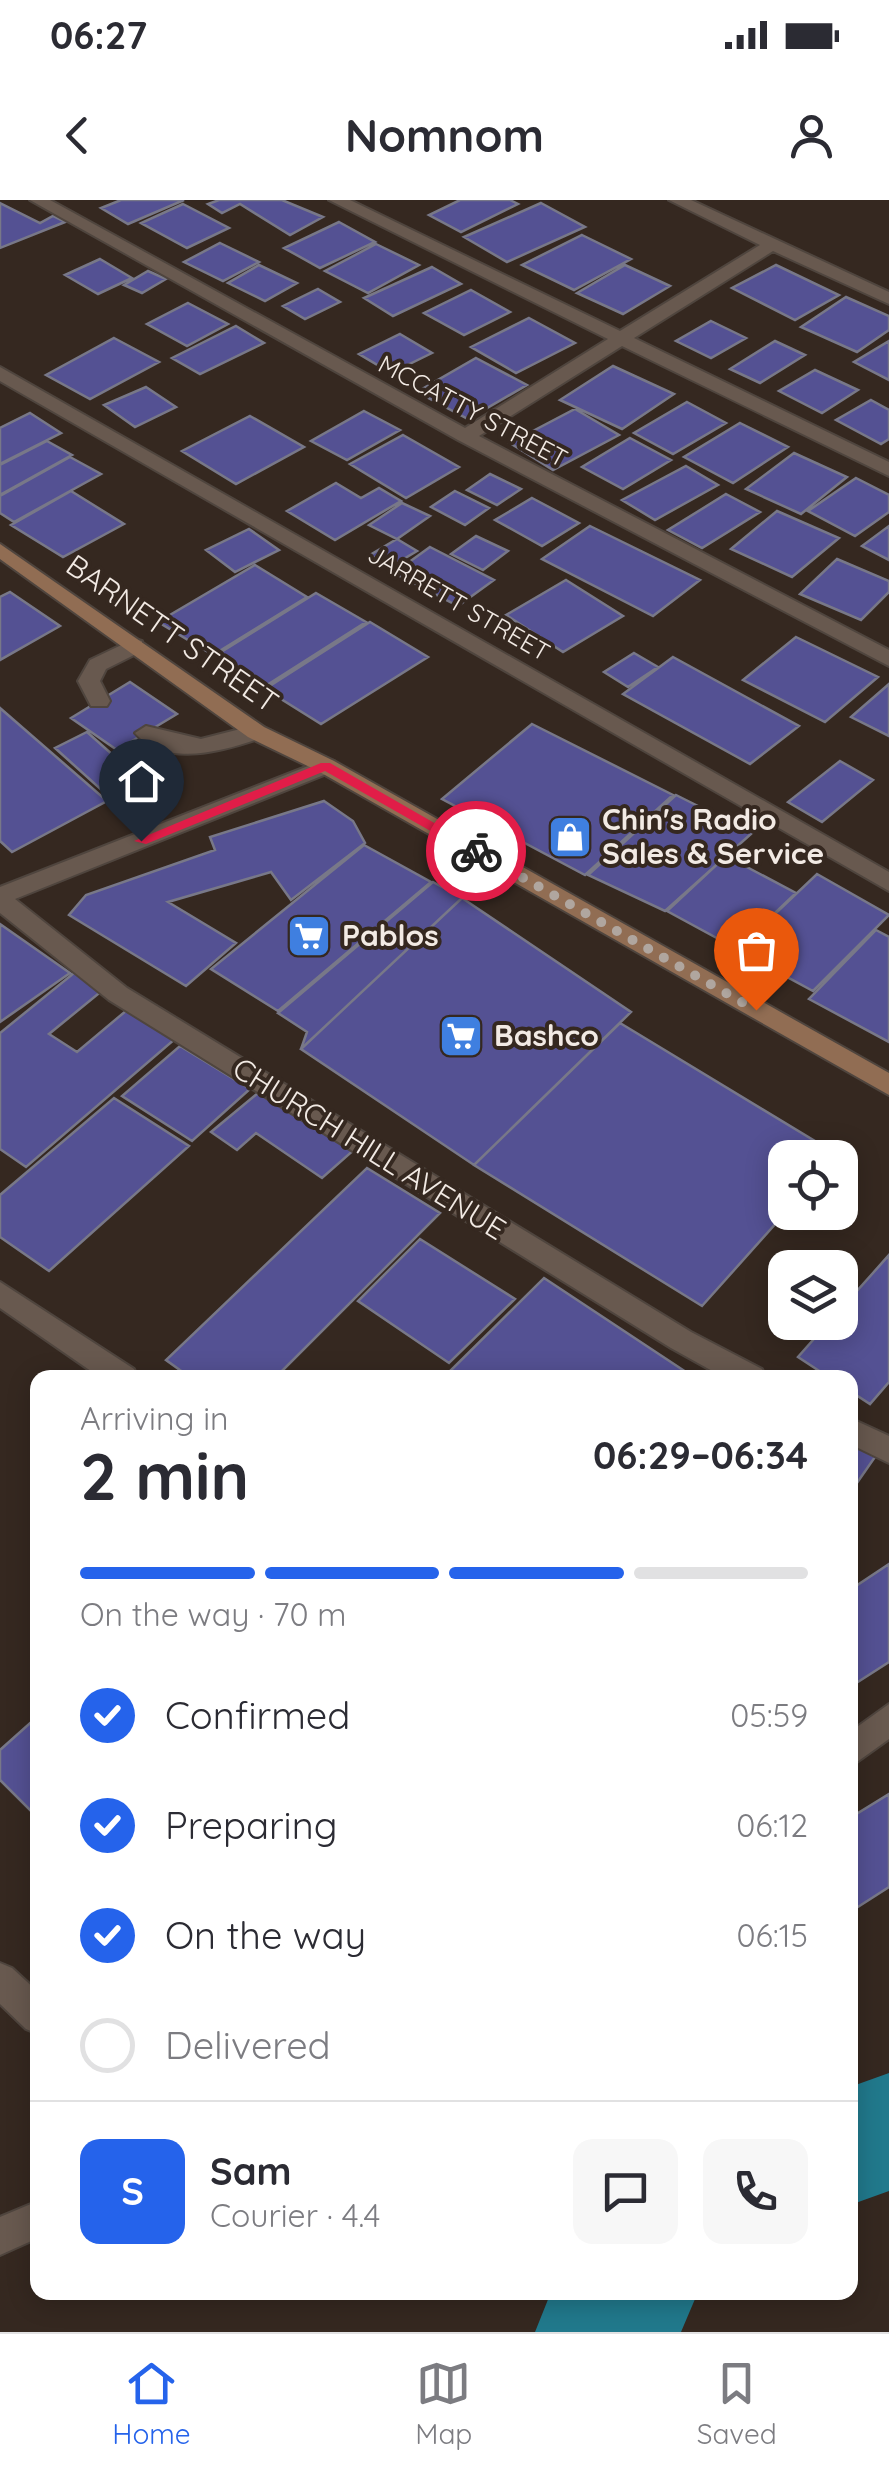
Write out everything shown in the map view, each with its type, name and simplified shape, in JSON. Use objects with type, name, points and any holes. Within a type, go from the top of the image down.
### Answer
[{"type":"main road","name":"BARNETT STREET","points":[[0,550],[256,732],[326,766],[889,1085]]},
{"type":"street","name":"MCCATTY STREET","points":[[38,200],[465,436],[889,659]]},
{"type":"street","points":[[337,200],[889,470]]},
{"type":"street","points":[[677,200],[889,299]]},
{"type":"street","points":[[465,436],[770,246]]},
{"type":"street","name":"JARRETT STREET","points":[[0,372],[889,883]]},
{"type":"street","points":[[99,701],[89,681],[98,665],[134,646]]},
{"type":"street","points":[[146,733],[179,748],[211,748],[256,732]]},
{"type":"street","points":[[0,898],[326,766]]},
{"type":"street","name":"CHURCH HILL AVENUE","points":[[0,898],[118,994],[680,1340],[737,1370]]},
{"type":"street","points":[[0,1293],[112,1370]]},
{"type":"street","points":[[858,1434],[889,1450]]},
{"type":"street","points":[[858,1745],[889,1719]]},
{"type":"street","points":[[0,1980],[30,2009]]},
{"type":"street","points":[[0,2236],[30,2223]]},
{"type":"building","points":[[121,200],[184,200],[128,224],[101,208]]},
{"type":"building","points":[[219,200],[282,200],[323,217],[290,235],[240,204],[222,213],[208,204]]},
{"type":"building","points":[[460,200],[510,200],[518,204],[461,232],[429,215]]},
{"type":"building","points":[[0,203],[40,223],[53,216],[65,222],[0,248]]},
{"type":"building","points":[[541,203],[585,227],[507,262],[464,237]]},
{"type":"building","points":[[183,204],[229,228],[187,248],[141,223]]},
{"type":"building","points":[[339,222],[375,242],[320,268],[284,248]]},
{"type":"building","points":[[582,235],[631,259],[574,290],[522,265]]},
{"type":"building","points":[[220,243],[259,262],[223,281],[184,262]]},
{"type":"building","points":[[376,244],[419,265],[368,293],[325,271]]},
{"type":"building","points":[[100,259],[132,278],[98,294],[65,275]]},
{"type":"building","points":[[259,265],[297,283],[265,301],[228,283]]},
{"type":"building","points":[[625,265],[670,286],[623,314],[577,293]]},
{"type":"building","points":[[776,265],[839,295],[795,320],[732,288]]},
{"type":"building","points":[[432,267],[461,284],[393,316],[364,298]]},
{"type":"building","points":[[148,271],[166,279],[142,293],[124,285]]},
{"type":"building","points":[[318,289],[340,302],[305,319],[283,306]]},
{"type":"building","points":[[471,290],[510,312],[464,335],[424,313]]},
{"type":"building","points":[[846,297],[889,316],[889,330],[857,352],[801,327]]},
{"type":"building","points":[[188,303],[228,324],[187,346],[147,324]]},
{"type":"building","points":[[529,318],[575,343],[516,373],[471,347]]},
{"type":"building","points":[[711,321],[746,338],[711,358],[676,341]]},
{"type":"building","points":[[236,326],[264,343],[200,374],[172,358]]},
{"type":"building","points":[[400,334],[432,353],[391,373],[359,354]]},
{"type":"building","points":[[114,338],[159,362],[90,399],[46,375]]},
{"type":"building","points":[[775,341],[805,355],[760,383],[730,369]]},
{"type":"building","points":[[889,341],[889,380],[854,362]]},
{"type":"building","points":[[476,358],[527,385],[468,419],[417,392]]},
{"type":"building","points":[[613,366],[674,394],[622,429],[560,400]]},
{"type":"building","points":[[815,370],[858,390],[822,413],[779,391]]},
{"type":"building","points":[[146,387],[176,407],[135,427],[104,405]]},
{"type":"building","points":[[871,400],[889,410],[889,439],[881,444],[836,420]]},
{"type":"building","points":[[687,402],[726,423],[673,454],[634,433]]},
{"type":"building","points":[[575,409],[619,435],[553,470],[510,443]]},
{"type":"building","points":[[364,411],[400,430],[347,460],[311,441]]},
{"type":"building","points":[[30,413],[61,433],[0,464],[0,428]]},
{"type":"building","points":[[250,416],[304,447],[236,484],[182,451]]},
{"type":"building","points":[[740,423],[788,447],[733,483],[684,457]]},
{"type":"building","points":[[403,435],[459,467],[406,498],[350,464]]},
{"type":"building","points":[[630,438],[671,460],[623,489],[582,467]]},
{"type":"building","points":[[47,441],[72,455],[0,495],[0,465]]},
{"type":"building","points":[[794,453],[847,477],[801,514],[746,489]]},
{"type":"building","points":[[70,457],[101,474],[14,522],[0,513],[0,496]]},
{"type":"building","points":[[686,466],[718,485],[655,520],[622,500]]},
{"type":"building","points":[[490,474],[521,489],[497,505],[467,490]]},
{"type":"building","points":[[856,478],[889,495],[889,512],[855,536],[808,511]]},
{"type":"building","points":[[336,483],[361,498],[379,488],[401,501],[335,540],[287,511]]},
{"type":"building","points":[[71,491],[124,524],[63,557],[11,525]]},
{"type":"building","points":[[455,491],[489,508],[465,525],[431,507]]},
{"type":"building","points":[[726,494],[760,512],[702,548],[668,530]]},
{"type":"building","points":[[532,498],[579,523],[542,546],[495,520]]},
{"type":"building","points":[[402,503],[430,516],[397,539],[369,525]]},
{"type":"building","points":[[777,511],[839,538],[792,577],[731,549]]},
{"type":"building","points":[[590,526],[700,580],[653,616],[542,559]]},
{"type":"building","points":[[889,526],[889,560],[862,546]]},
{"type":"building","points":[[249,529],[279,550],[235,572],[206,550]]},
{"type":"building","points":[[476,536],[508,551],[483,570],[451,554]]},
{"type":"building","points":[[397,539],[417,551],[390,567],[370,555]]},
{"type":"building","points":[[430,547],[494,580],[458,606],[394,573]]},
{"type":"building","points":[[837,559],[889,581],[889,592],[861,620],[800,594]]},
{"type":"building","points":[[255,565],[307,597],[213,655],[158,622]]},
{"type":"building","points":[[566,580],[623,616],[563,652],[506,615]]},
{"type":"building","points":[[10,592],[60,626],[0,660],[0,597]]},
{"type":"building","points":[[316,593],[366,622],[267,685],[218,654]]},
{"type":"building","points":[[370,622],[428,657],[321,724],[265,689]]},
{"type":"building","points":[[796,637],[878,677],[825,722],[743,680]]},
{"type":"building","points":[[634,653],[658,667],[628,687],[604,672]]},
{"type":"building","points":[[673,657],[799,726],[750,764],[623,694]]},
{"type":"building","points":[[130,682],[177,714],[117,750],[71,718]]},
{"type":"building","points":[[889,684],[889,736],[851,717]]},
{"type":"building","points":[[0,708],[107,801],[12,852],[0,841]]},
{"type":"building","name":"Chin's Radio Sales & Service","points":[[532,724],[673,795],[585,875],[442,799]]},
{"type":"building","points":[[87,732],[168,804],[136,821],[55,748]]},
{"type":"building","points":[[840,761],[873,780],[822,822],[788,802]]},
{"type":"building","points":[[676,795],[752,833],[665,911],[588,875]]},
{"type":"building","points":[[324,801],[353,821],[365,843],[291,900],[271,872],[168,902],[236,943],[186,986],[69,915],[86,895],[215,850],[210,837]]},
{"type":"building","name":"Pablos","points":[[364,845],[431,882],[278,1011],[211,969]]},
{"type":"building","points":[[726,856],[796,893],[737,949],[667,911]]},
{"type":"building","points":[[817,874],[889,915],[813,991],[737,950]]},
{"type":"building","points":[[433,882],[462,898],[301,1049],[307,1032],[278,1013]]},
{"type":"building","name":"Bashco","points":[[462,898],[631,1012],[474,1165],[301,1049]]},
{"type":"building","points":[[0,924],[70,973],[0,1022]]},
{"type":"building","points":[[876,930],[889,937],[889,1042],[809,999]]},
{"type":"building","points":[[74,973],[103,990],[49,1034],[77,1052],[127,1010],[175,1039],[26,1167],[0,1149],[0,1033]]},
{"type":"building","points":[[620,1023],[813,1140],[768,1140],[770,1230],[702,1306],[474,1165]]},
{"type":"building","points":[[180,1046],[250,1089],[192,1141],[122,1096]]},
{"type":"building","points":[[264,1088],[355,1149],[322,1178],[256,1133],[237,1150],[211,1132]]},
{"type":"building","points":[[114,1098],[189,1146],[49,1271],[0,1237],[0,1195]]},
{"type":"building","points":[[367,1168],[440,1213],[283,1370],[180,1370],[166,1360]]},
{"type":"building","points":[[420,1239],[515,1299],[449,1363],[358,1301]]},
{"type":"building","points":[[889,1255],[889,1382],[870,1404],[858,1396],[858,1370],[818,1370],[798,1357],[813,1340],[858,1340],[858,1290]]},
{"type":"building","points":[[544,1278],[683,1370],[451,1370]]},
{"type":"building","points":[[858,1447],[875,1457],[858,1481]]},
{"type":"building","points":[[889,1564],[889,1662],[858,1682],[858,1585]]},
{"type":"building","points":[[30,1723],[30,1810],[0,1780],[0,1750]]},
{"type":"building","points":[[889,1794],[889,1887],[858,1907],[858,1813]]},
{"type":"waterway","points":[[858,2143],[889,2132]]},
{"type":"waterway","points":[[597,2332],[628,2300]]},
{"type":"way so far","points":[[476,851],[756,1010]]},
{"type":"place","name":"Chin's Radio Sales & Service","points":[[570,837]]},
{"type":"place","name":"Pablos","points":[[309,936]]},
{"type":"place","name":"Bashco","points":[[461,1036]]},
{"type":"route","points":[[141,841],[326,766],[476,851]]}]
